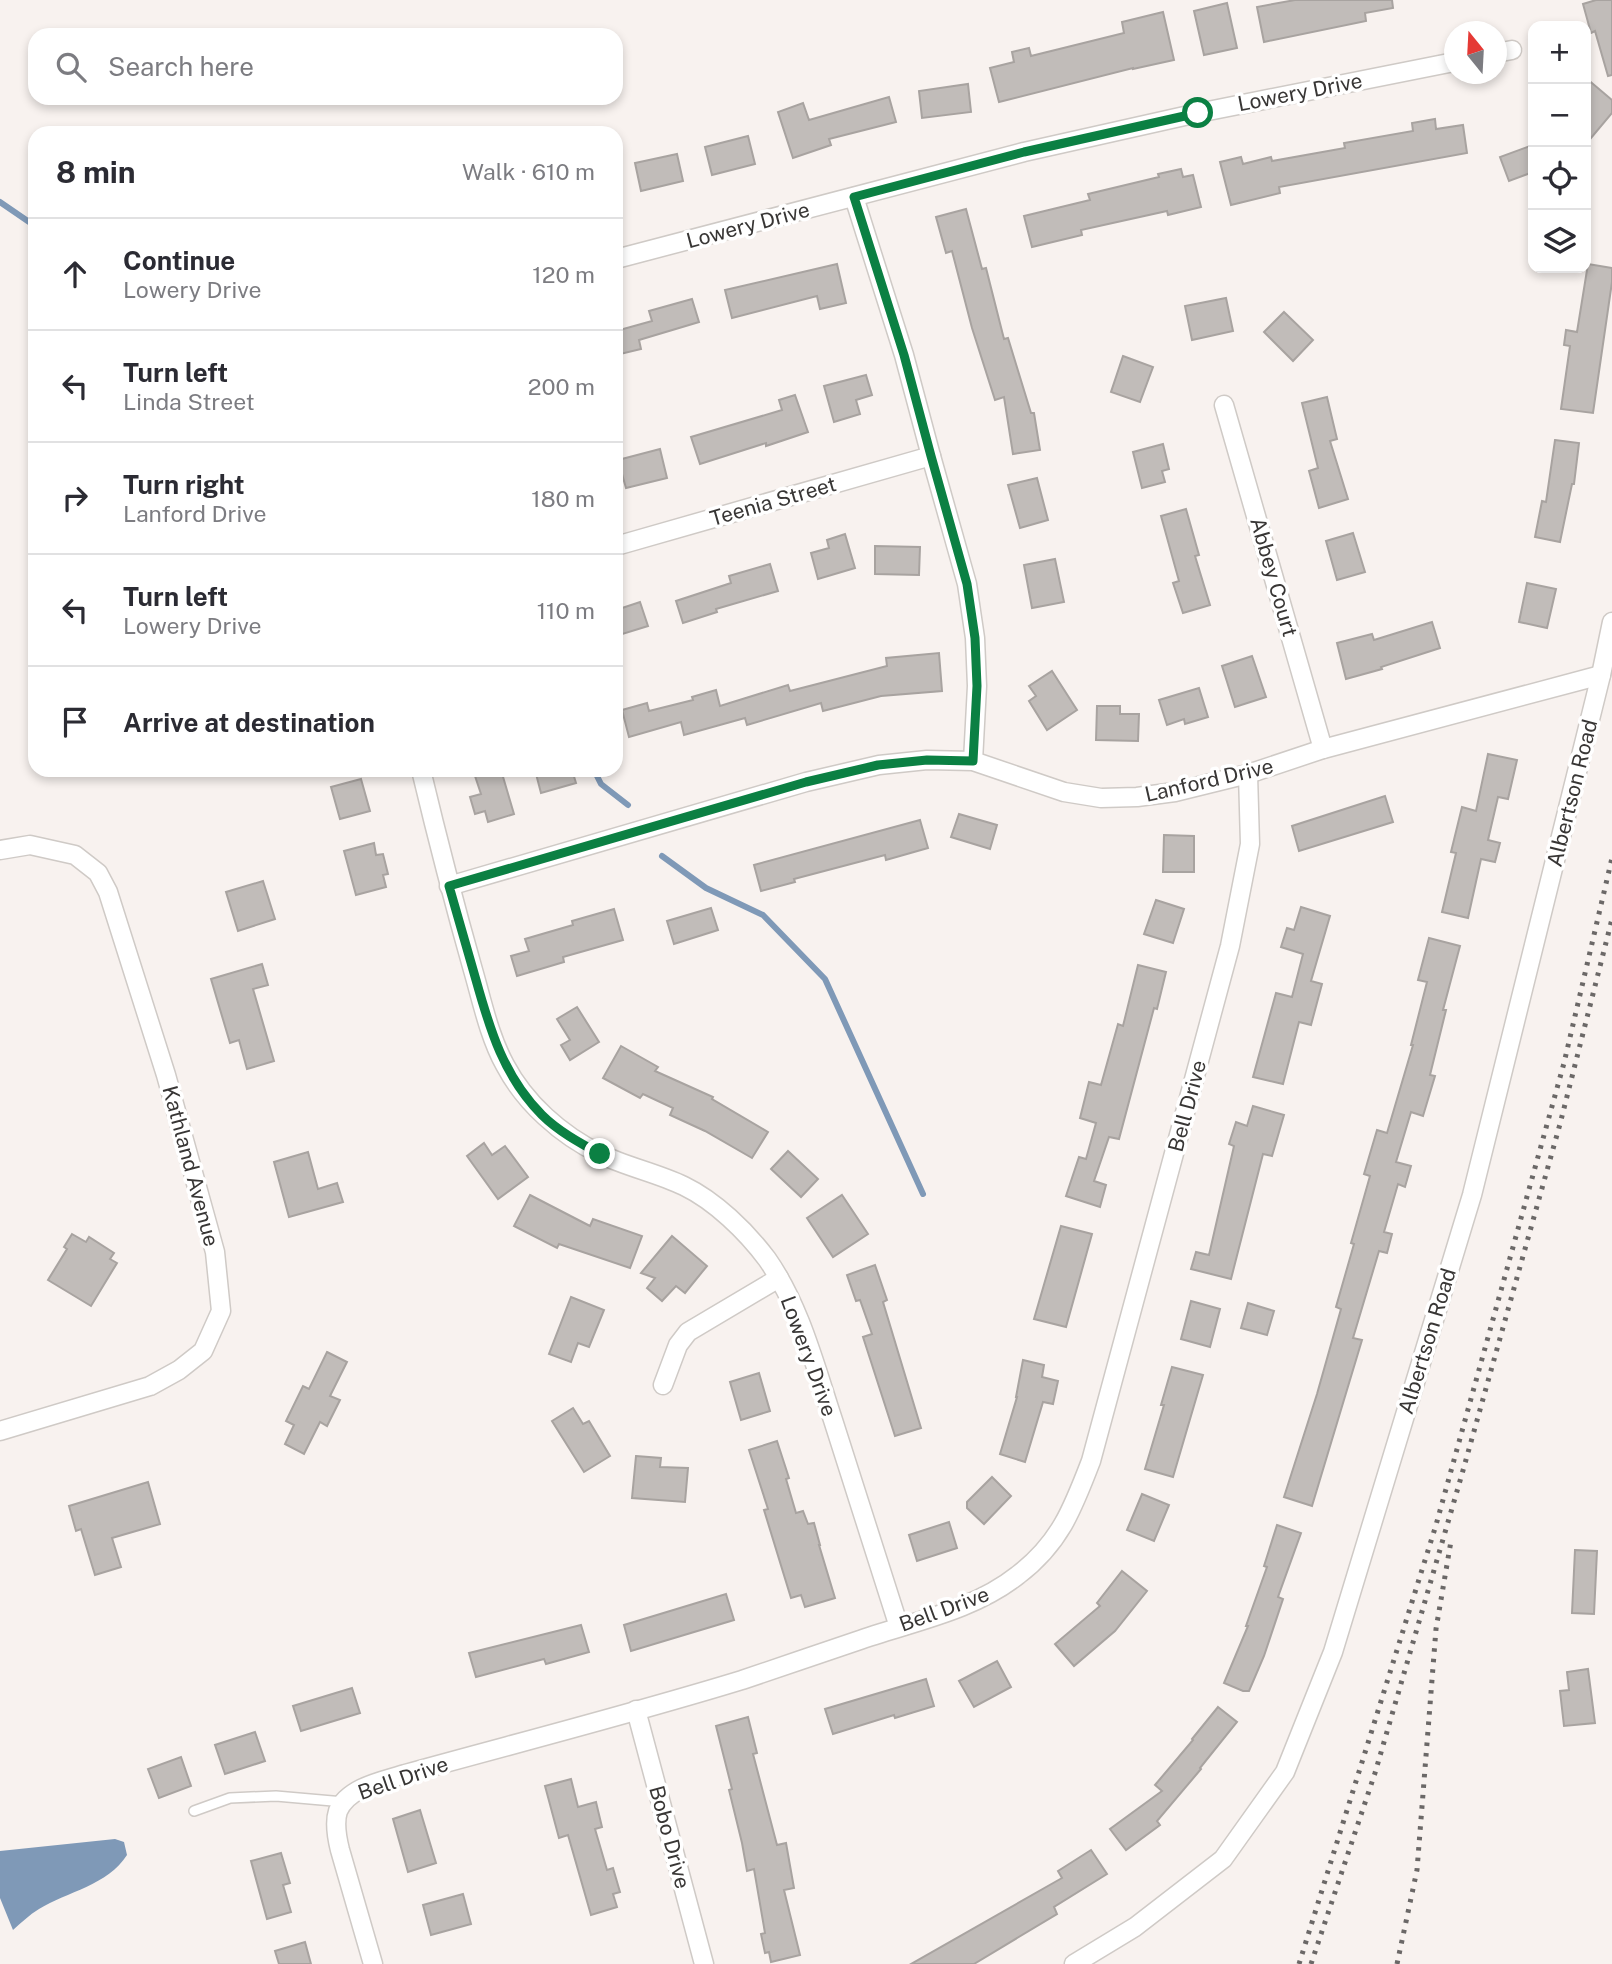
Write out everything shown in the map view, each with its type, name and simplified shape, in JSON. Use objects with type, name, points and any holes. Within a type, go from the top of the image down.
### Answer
[{"type":"street","name":"Lowery Drive","points":[[623,257],[1024,152],[1185,116],[1444,64]]},
{"type":"street","points":[[854,197],[904,355],[967,584],[975,638],[977,686],[973,761]]},
{"type":"street","name":"Abbey Court","points":[[1224,405],[1323,749]]},
{"type":"street","name":"Teenia Street","points":[[623,544],[931,456]]},
{"type":"street","name":"Albertson Road","points":[[1074,1964],[1135,1927],[1223,1859],[1285,1772],[1333,1652],[1472,1195],[1612,622]]},
{"type":"street","name":"Lanford Drive","points":[[449,886],[806,782],[878,765],[927,760],[973,761],[1064,793],[1101,798],[1137,797],[1175,792],[1248,774],[1323,749],[1601,675]]},
{"type":"street","name":"Bell Drive","points":[[373,1964],[336,1833],[338,1812],[348,1797],[371,1784],[742,1679],[955,1609],[995,1591],[1019,1574],[1060,1531],[1073,1508],[1091,1461],[1230,946],[1250,844],[1248,774]]},
{"type":"street","name":"Lowery Drive","points":[[423,777],[449,886],[491,1034],[505,1065],[542,1115],[573,1138],[600,1154],[685,1187],[715,1206],[766,1258],[793,1305],[817,1370],[898,1627]]},
{"type":"street","name":"Kathland Avenue","points":[[0,850],[30,845],[75,855],[98,873],[108,892],[166,1075],[215,1252],[221,1311],[203,1351],[160,1381],[0,1431]]},
{"type":"street","points":[[663,1385],[678,1345],[688,1332],[779,1278]]},
{"type":"street","name":"Bobo Drive","points":[[636,1710],[704,1964]]},
{"type":"lane","points":[[194,1811],[230,1798],[276,1796],[344,1802]]},
{"type":"water","points":[[115,1839],[124,1842],[127,1855],[109,1874],[39,1909],[13,1930],[0,1898],[0,1851]]},
{"type":"building","points":[[1295,0],[1392,0],[1393,8],[1365,13],[1366,21],[1264,42],[1257,7]]},
{"type":"building","points":[[1596,0],[1612,0],[1612,75],[1608,76],[1595,31],[1591,33],[1591,21],[1588,21],[1583,4]]},
{"type":"building","points":[[1227,3],[1237,48],[1204,55],[1194,11]]},
{"type":"building","points":[[1163,12],[1174,60],[999,102],[990,68],[1014,62],[1012,52],[1029,48],[1031,56],[1124,33],[1122,22]]},
{"type":"building","points":[[1591,82],[1612,100],[1612,113],[1591,138]]},
{"type":"building","points":[[968,84],[971,112],[922,118],[919,91]]},
{"type":"building","points":[[889,97],[896,122],[829,139],[831,145],[793,158],[778,112],[803,103],[809,120]]},
{"type":"building","points":[[1435,119],[1436,129],[1463,125],[1467,153],[1279,187],[1280,193],[1231,205],[1220,162],[1241,157],[1243,164],[1271,157],[1272,161],[1345,148],[1344,143],[1413,131],[1412,123]]},
{"type":"building","points":[[748,136],[755,164],[712,175],[705,147]]},
{"type":"building","points":[[1528,147],[1528,174],[1509,181],[1500,157]]},
{"type":"building","points":[[677,154],[683,181],[641,191],[635,163]]},
{"type":"building","points":[[1181,169],[1183,177],[1193,175],[1201,207],[1168,215],[1167,211],[1081,230],[1082,235],[1032,247],[1024,216],[1090,200],[1088,194]]},
{"type":"building","points":[[966,209],[982,269],[986,268],[1004,339],[1008,338],[1031,413],[1034,413],[1040,450],[1013,454],[1004,397],[995,400],[972,328],[952,251],[946,253],[936,217]]},
{"type":"building","points":[[837,264],[846,303],[820,309],[817,296],[732,318],[725,290]]},
{"type":"building","points":[[1591,264],[1612,268],[1593,413],[1561,409],[1570,346],[1564,345],[1566,330],[1577,332],[1587,273],[1591,273]]},
{"type":"building","points":[[1226,298],[1233,331],[1192,340],[1185,306]]},
{"type":"building","points":[[692,299],[699,322],[639,340],[641,349],[623,353],[623,329],[652,321],[649,311]]},
{"type":"building","points":[[1284,312],[1313,340],[1293,361],[1264,332]]},
{"type":"building","points":[[1123,356],[1153,367],[1140,402],[1111,392]]},
{"type":"building","points":[[866,375],[872,395],[856,400],[860,414],[834,422],[824,386]]},
{"type":"building","points":[[795,395],[808,432],[700,464],[691,437],[782,410],[779,400]]},
{"type":"building","points":[[1327,397],[1337,439],[1330,441],[1348,499],[1319,508],[1309,471],[1318,468],[1302,403]]},
{"type":"building","points":[[1555,440],[1579,443],[1574,484],[1560,542],[1535,537],[1542,501],[1546,502]]},
{"type":"building","points":[[1163,444],[1169,469],[1162,471],[1165,482],[1142,488],[1133,452]]},
{"type":"building","points":[[660,449],[667,478],[626,488],[623,459]]},
{"type":"building","points":[[1037,478],[1048,520],[1020,528],[1008,485]]},
{"type":"building","points":[[1186,509],[1199,555],[1195,556],[1210,605],[1183,613],[1173,583],[1179,581],[1161,516]]},
{"type":"building","points":[[1353,533],[1365,572],[1337,580],[1326,541]]},
{"type":"building","points":[[845,534],[855,568],[818,579],[811,553],[829,548],[827,540]]},
{"type":"building","points":[[875,546],[920,547],[919,575],[875,574]]},
{"type":"building","points":[[1055,559],[1064,602],[1032,608],[1024,565]]},
{"type":"building","points":[[770,564],[778,591],[716,609],[717,612],[683,623],[676,601],[731,583],[729,576]]},
{"type":"building","points":[[1527,583],[1556,589],[1547,628],[1519,622]]},
{"type":"building","points":[[640,602],[648,626],[623,634],[623,608]]},
{"type":"building","points":[[1432,622],[1440,648],[1346,679],[1337,643],[1372,634],[1374,640]]},
{"type":"building","points":[[939,653],[942,691],[881,696],[823,711],[821,703],[747,725],[745,718],[684,735],[681,722],[629,737],[623,710],[647,703],[649,711],[693,700],[692,697],[716,690],[720,706],[788,685],[790,691],[887,666],[886,658]]},
{"type":"building","points":[[1252,656],[1266,697],[1235,707],[1222,666]]},
{"type":"building","points":[[1052,671],[1077,710],[1047,730],[1029,701],[1036,696],[1029,686]]},
{"type":"building","points":[[1199,688],[1208,717],[1185,724],[1184,719],[1167,725],[1159,700]]},
{"type":"building","points":[[1097,706],[1120,706],[1120,714],[1139,714],[1138,741],[1096,740]]},
{"type":"building","points":[[1488,754],[1517,760],[1508,799],[1498,797],[1488,840],[1500,843],[1495,862],[1481,859],[1468,918],[1442,912],[1456,853],[1451,852],[1462,807],[1476,811]]},
{"type":"building","points":[[475,777],[503,777],[514,814],[488,822],[485,811],[475,814],[470,797],[481,794]]},
{"type":"building","points":[[537,777],[574,777],[576,783],[541,793]]},
{"type":"building","points":[[361,779],[370,811],[340,819],[331,787]]},
{"type":"building","points":[[1385,796],[1393,822],[1299,851],[1292,826]]},
{"type":"building","points":[[959,814],[997,825],[990,849],[951,837]]},
{"type":"building","points":[[920,820],[928,848],[886,860],[885,855],[794,879],[795,882],[761,891],[754,865]]},
{"type":"building","points":[[1164,835],[1194,836],[1194,872],[1163,872]]},
{"type":"building","points":[[374,843],[376,855],[383,854],[388,874],[383,875],[386,887],[356,895],[344,851]]},
{"type":"building","points":[[263,881],[275,919],[238,931],[226,892]]},
{"type":"building","points":[[1156,900],[1184,909],[1173,943],[1144,934]]},
{"type":"building","points":[[1301,907],[1330,916],[1311,981],[1322,984],[1311,1025],[1299,1022],[1283,1084],[1253,1077],[1276,993],[1292,997],[1303,954],[1281,947],[1287,928],[1294,930]]},
{"type":"building","points":[[711,908],[718,930],[674,944],[667,921]]},
{"type":"building","points":[[614,909],[623,940],[563,957],[564,962],[517,976],[511,956],[529,951],[525,939]]},
{"type":"building","points":[[1429,938],[1460,946],[1430,1075],[1435,1076],[1423,1116],[1411,1112],[1396,1162],[1411,1166],[1405,1187],[1398,1184],[1384,1232],[1392,1234],[1387,1253],[1379,1251],[1353,1338],[1362,1340],[1312,1506],[1284,1497],[1341,1309],[1336,1307],[1370,1176],[1364,1174],[1377,1130],[1387,1133],[1413,1045],[1427,982],[1418,980]]},
{"type":"building","points":[[262,964],[268,985],[253,989],[274,1061],[247,1069],[239,1040],[230,1043],[211,979]]},
{"type":"building","points":[[1138,965],[1166,972],[1119,1139],[1109,1137],[1094,1181],[1106,1185],[1100,1207],[1066,1196],[1079,1157],[1086,1159],[1096,1123],[1080,1118],[1089,1082],[1101,1085],[1118,1024],[1123,1026]]},
{"type":"building","points":[[577,1007],[599,1042],[570,1060],[561,1045],[570,1040],[557,1019]]},
{"type":"building","points":[[621,1046],[658,1067],[655,1071],[713,1097],[712,1099],[768,1132],[752,1158],[670,1115],[673,1108],[643,1094],[640,1098],[603,1078]]},
{"type":"building","points":[[1253,1106],[1284,1115],[1272,1156],[1263,1154],[1231,1279],[1191,1269],[1196,1252],[1209,1255],[1234,1146],[1229,1144],[1236,1122],[1247,1126]]},
{"type":"building","points":[[484,1143],[492,1155],[505,1146],[528,1177],[498,1199],[467,1156]]},
{"type":"building","points":[[788,1151],[818,1179],[801,1197],[771,1169]]},
{"type":"building","points":[[308,1152],[318,1189],[337,1183],[343,1202],[289,1217],[274,1162]]},
{"type":"building","points":[[530,1195],[590,1226],[593,1219],[642,1236],[630,1268],[559,1244],[557,1248],[514,1226]]},
{"type":"building","points":[[842,1195],[868,1234],[833,1257],[807,1218]]},
{"type":"building","points":[[1061,1226],[1092,1234],[1066,1327],[1034,1319]]},
{"type":"building","points":[[72,1234],[86,1242],[89,1237],[114,1253],[110,1259],[117,1263],[91,1306],[48,1280],[67,1249],[64,1247]]},
{"type":"building","points":[[672,1236],[707,1266],[685,1293],[676,1286],[662,1301],[647,1288],[655,1278],[641,1273]]},
{"type":"building","points":[[875,1265],[887,1300],[883,1302],[921,1428],[895,1436],[863,1337],[872,1334],[860,1300],[856,1301],[847,1275]]},
{"type":"building","points":[[571,1297],[604,1310],[589,1347],[578,1343],[571,1362],[549,1354]]},
{"type":"building","points":[[1191,1301],[1220,1309],[1210,1347],[1181,1339]]},
{"type":"building","points":[[1248,1303],[1274,1311],[1267,1335],[1241,1328]]},
{"type":"building","points":[[327,1352],[347,1362],[330,1396],[340,1400],[327,1426],[320,1422],[304,1454],[285,1444],[294,1425],[286,1421],[303,1386],[309,1389]]},
{"type":"building","points":[[1023,1360],[1044,1365],[1042,1377],[1058,1381],[1053,1404],[1043,1402],[1025,1462],[1000,1454],[1017,1397]]},
{"type":"building","points":[[1172,1367],[1203,1375],[1173,1477],[1145,1469]]},
{"type":"building","points":[[759,1373],[770,1411],[741,1420],[730,1382]]},
{"type":"building","points":[[573,1408],[583,1424],[589,1421],[610,1456],[584,1472],[552,1421]]},
{"type":"building","points":[[777,1441],[789,1478],[786,1479],[796,1513],[803,1511],[808,1524],[814,1523],[835,1598],[805,1607],[801,1595],[791,1598],[764,1510],[768,1509],[749,1450]]},
{"type":"building","points":[[636,1456],[661,1458],[660,1467],[688,1468],[685,1502],[632,1498]]},
{"type":"building","points":[[992,1477],[1011,1496],[984,1524],[967,1508],[967,1502]]},
{"type":"building","points":[[148,1482],[160,1524],[112,1538],[121,1567],[95,1575],[81,1529],[76,1531],[69,1506]]},
{"type":"building","points":[[1142,1494],[1169,1505],[1154,1541],[1127,1530]]},
{"type":"building","points":[[949,1522],[957,1548],[917,1561],[909,1535]]},
{"type":"building","points":[[1277,1525],[1301,1533],[1278,1597],[1283,1599],[1264,1656],[1249,1691],[1243,1691],[1224,1683],[1248,1626]]},
{"type":"building","points":[[1575,1550],[1597,1551],[1594,1614],[1572,1613]]},
{"type":"building","points":[[1122,1571],[1147,1591],[1115,1631],[1074,1666],[1055,1644],[1100,1606],[1097,1603]]},
{"type":"building","points":[[726,1594],[734,1620],[631,1651],[624,1625]]},
{"type":"building","points":[[581,1625],[589,1652],[546,1664],[544,1659],[476,1677],[469,1653]]},
{"type":"building","points":[[997,1661],[1011,1687],[974,1707],[959,1681]]},
{"type":"building","points":[[1588,1669],[1595,1723],[1564,1726],[1560,1691],[1569,1690],[1567,1672]]},
{"type":"building","points":[[926,1679],[934,1706],[833,1734],[825,1709]]},
{"type":"building","points":[[352,1688],[360,1713],[301,1731],[293,1706]]},
{"type":"building","points":[[1218,1707],[1237,1722],[1157,1821],[1160,1825],[1126,1850],[1110,1829],[1162,1791],[1155,1785]]},
{"type":"building","points":[[748,1717],[757,1753],[753,1754],[777,1845],[786,1843],[794,1888],[784,1890],[800,1955],[771,1962],[769,1952],[765,1953],[761,1934],[765,1933],[754,1869],[747,1871],[729,1790],[732,1789],[716,1726]]},
{"type":"building","points":[[255,1732],[265,1761],[225,1774],[215,1745]]},
{"type":"building","points":[[181,1757],[191,1786],[159,1798],[148,1769]]},
{"type":"building","points":[[571,1779],[578,1807],[596,1802],[602,1827],[595,1829],[607,1870],[613,1868],[620,1892],[613,1894],[617,1907],[591,1915],[568,1835],[559,1838],[545,1786]]},
{"type":"building","points":[[420,1810],[436,1863],[408,1872],[393,1819]]},
{"type":"building","points":[[1091,1850],[1107,1874],[1054,1907],[1057,1914],[974,1964],[911,1964],[1062,1878],[1058,1871]]},
{"type":"building","points":[[281,1853],[290,1883],[283,1885],[291,1912],[267,1919],[251,1861]]},
{"type":"building","points":[[463,1894],[471,1924],[431,1935],[423,1905]]},
{"type":"building","points":[[305,1942],[311,1964],[279,1964],[275,1951]]},
{"type":"waterway","points":[[0,202],[28,221]]},
{"type":"waterway","points":[[598,777],[601,784],[628,805]]},
{"type":"waterway","points":[[662,856],[706,888],[763,915],[825,979],[923,1194]]},
{"type":"railway","points":[[1299,1964],[1436,1525],[1564,1063],[1612,858]]},
{"type":"railway","points":[[1311,1964],[1375,1773],[1462,1474],[1560,1124],[1612,919]]},
{"type":"railway","points":[[1397,1964],[1417,1870],[1436,1629],[1451,1541]]},
{"type":"route","points":[[600,1154],[542,1115],[505,1065],[491,1034],[449,886],[806,782],[878,765],[927,760],[973,761],[977,686],[975,638],[967,584],[904,355],[854,197],[1024,152],[1198,113]]}]
